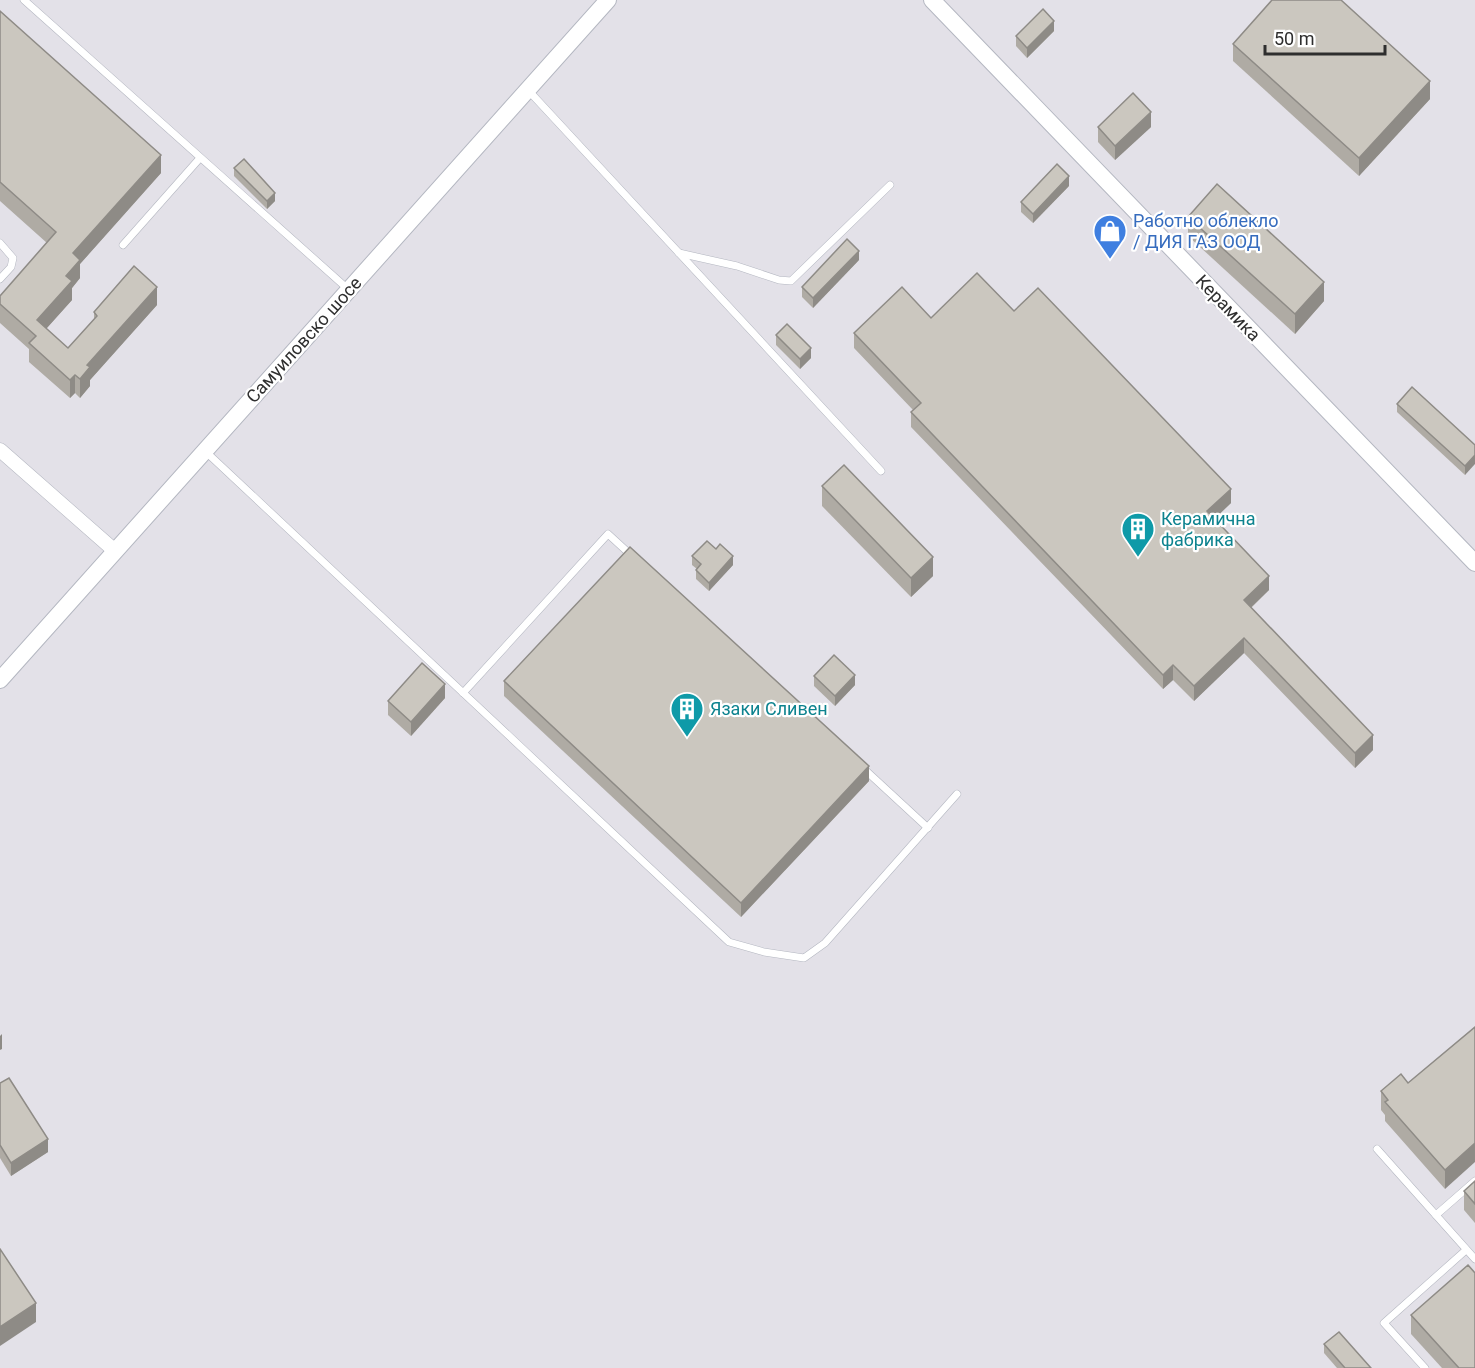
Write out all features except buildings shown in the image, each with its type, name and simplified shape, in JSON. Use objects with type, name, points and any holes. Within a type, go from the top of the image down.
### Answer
[{"type":"street","name":"Керамика","points":[[932,0],[1475,563]]},
{"type":"street","name":"Самуиловско шосе","points":[[0,680],[527,90],[599,3]]},
{"type":"street","points":[[0,450],[115,551]]},
{"type":"lane","points":[[24,0],[349,290]]},
{"type":"lane","points":[[527,90],[881,471]]},
{"type":"lane","points":[[123,245],[201,158]]},
{"type":"lane","points":[[679,253],[737,266],[779,280],[791,281],[890,185]]},
{"type":"lane","points":[[0,243],[13,258],[11,267],[0,279]]},
{"type":"lane","points":[[205,451],[729,942],[764,952],[804,958],[825,943],[957,794]]},
{"type":"lane","points":[[463,693],[608,534],[642,566]]},
{"type":"lane","points":[[859,764],[928,828]]},
{"type":"lane","points":[[1377,1149],[1475,1259]]},
{"type":"lane","points":[[1436,1215],[1475,1181]]},
{"type":"lane","points":[[1425,1368],[1384,1323],[1466,1250]]},
{"type":"shaded area","points":[[0,0],[1475,0],[1475,1368],[0,1368]]},
{"type":"place","name":"Работно облекло / ДИЯ ГАЗ ООД","points":[[1110,260]]},
{"type":"place","name":"Керамична фабрика","points":[[1138,558]]},
{"type":"place","name":"Язаки Сливен","points":[[687,738]]}]
